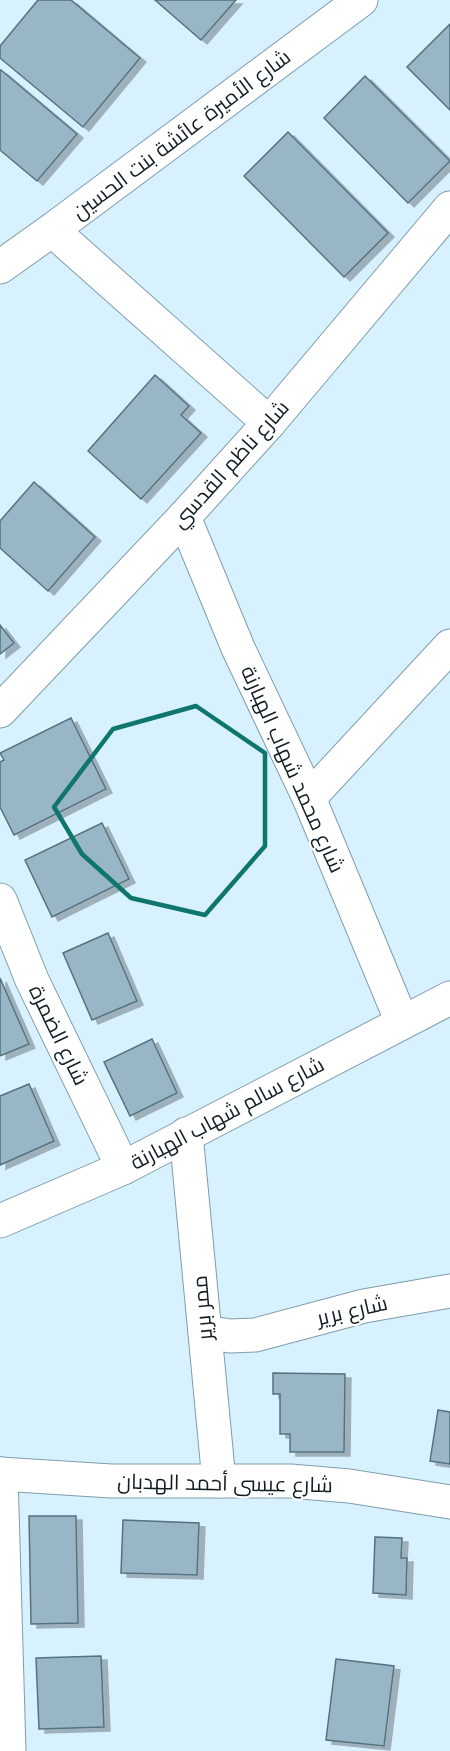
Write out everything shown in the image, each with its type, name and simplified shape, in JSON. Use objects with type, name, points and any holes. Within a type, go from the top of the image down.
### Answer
[{"type":"street","name":"شارع الأميرة عائشة بنت الحسين","points":[[0,267],[361,0]]},
{"type":"street","name":"شارع ناظم القدسي","points":[[0,711],[184,517],[269,423],[450,208]]},
{"type":"street","points":[[52,230],[269,423]]},
{"type":"street","name":"شارع محمد شهاب الهبارنة","points":[[184,517],[238,648],[309,798],[402,1022]]},
{"type":"street","points":[[309,798],[450,645]]},
{"type":"street","name":"شارع الضمرة","points":[[0,900],[32,980],[123,1168]]},
{"type":"street","name":"شارع سالم شهاب الهبارنة","points":[[0,1221],[123,1168],[450,998]]},
{"type":"street","name":"ممر برير","points":[[186,1134],[219,1481]]},
{"type":"street","name":"شارع برير","points":[[205,1332],[230,1336],[255,1335],[364,1306],[450,1291]]},
{"type":"street","points":[[211,1395],[231,1362],[255,1335]]},
{"type":"street","points":[[0,1474],[9,1751]]},
{"type":"street","name":"شارع عيسى أحمد الهدبان","points":[[0,1474],[111,1481],[290,1481],[349,1486],[450,1502]]},
{"type":"highlighted area","points":[[196,706],[265,753],[265,846],[205,915],[131,898],[82,854],[54,807],[113,729]]},
{"type":"building","points":[[38,0],[71,0],[140,58],[83,127],[0,58],[0,46]]},
{"type":"building","points":[[155,0],[236,0],[201,40]]},
{"type":"building","points":[[450,24],[450,110],[407,67]]},
{"type":"building","points":[[1,70],[77,134],[37,181],[0,150]]},
{"type":"building","points":[[365,76],[450,161],[408,203],[324,118]]},
{"type":"building","points":[[288,132],[388,233],[344,277],[244,176]]},
{"type":"building","points":[[155,375],[189,406],[181,415],[201,433],[141,499],[88,451]]},
{"type":"building","points":[[34,482],[95,537],[48,591],[0,548],[0,521]]},
{"type":"building","points":[[0,625],[14,643],[0,654]]},
{"type":"building","points":[[71,718],[106,789],[14,835],[0,807],[0,762],[4,760],[0,753]]},
{"type":"building","points":[[102,823],[129,879],[52,917],[25,860]]},
{"type":"building","points":[[108,933],[137,1001],[92,1020],[63,953]]},
{"type":"building","points":[[0,978],[29,1044],[0,1056]]},
{"type":"building","points":[[152,1039],[177,1093],[130,1116],[104,1062]]},
{"type":"building","points":[[29,1084],[54,1141],[0,1165],[0,1096]]},
{"type":"building","points":[[273,1373],[345,1374],[344,1452],[290,1452],[290,1434],[280,1434],[280,1394],[273,1394]]},
{"type":"building","points":[[438,1410],[450,1412],[450,1464],[430,1461]]},
{"type":"building","points":[[29,1516],[76,1516],[78,1623],[31,1624]]},
{"type":"building","points":[[123,1520],[199,1523],[197,1575],[121,1573]]},
{"type":"building","points":[[375,1537],[402,1538],[401,1558],[407,1558],[406,1595],[373,1593]]},
{"type":"building","points":[[101,1656],[104,1727],[39,1729],[36,1658]]},
{"type":"building","points":[[336,1659],[394,1666],[384,1746],[326,1740]]}]
